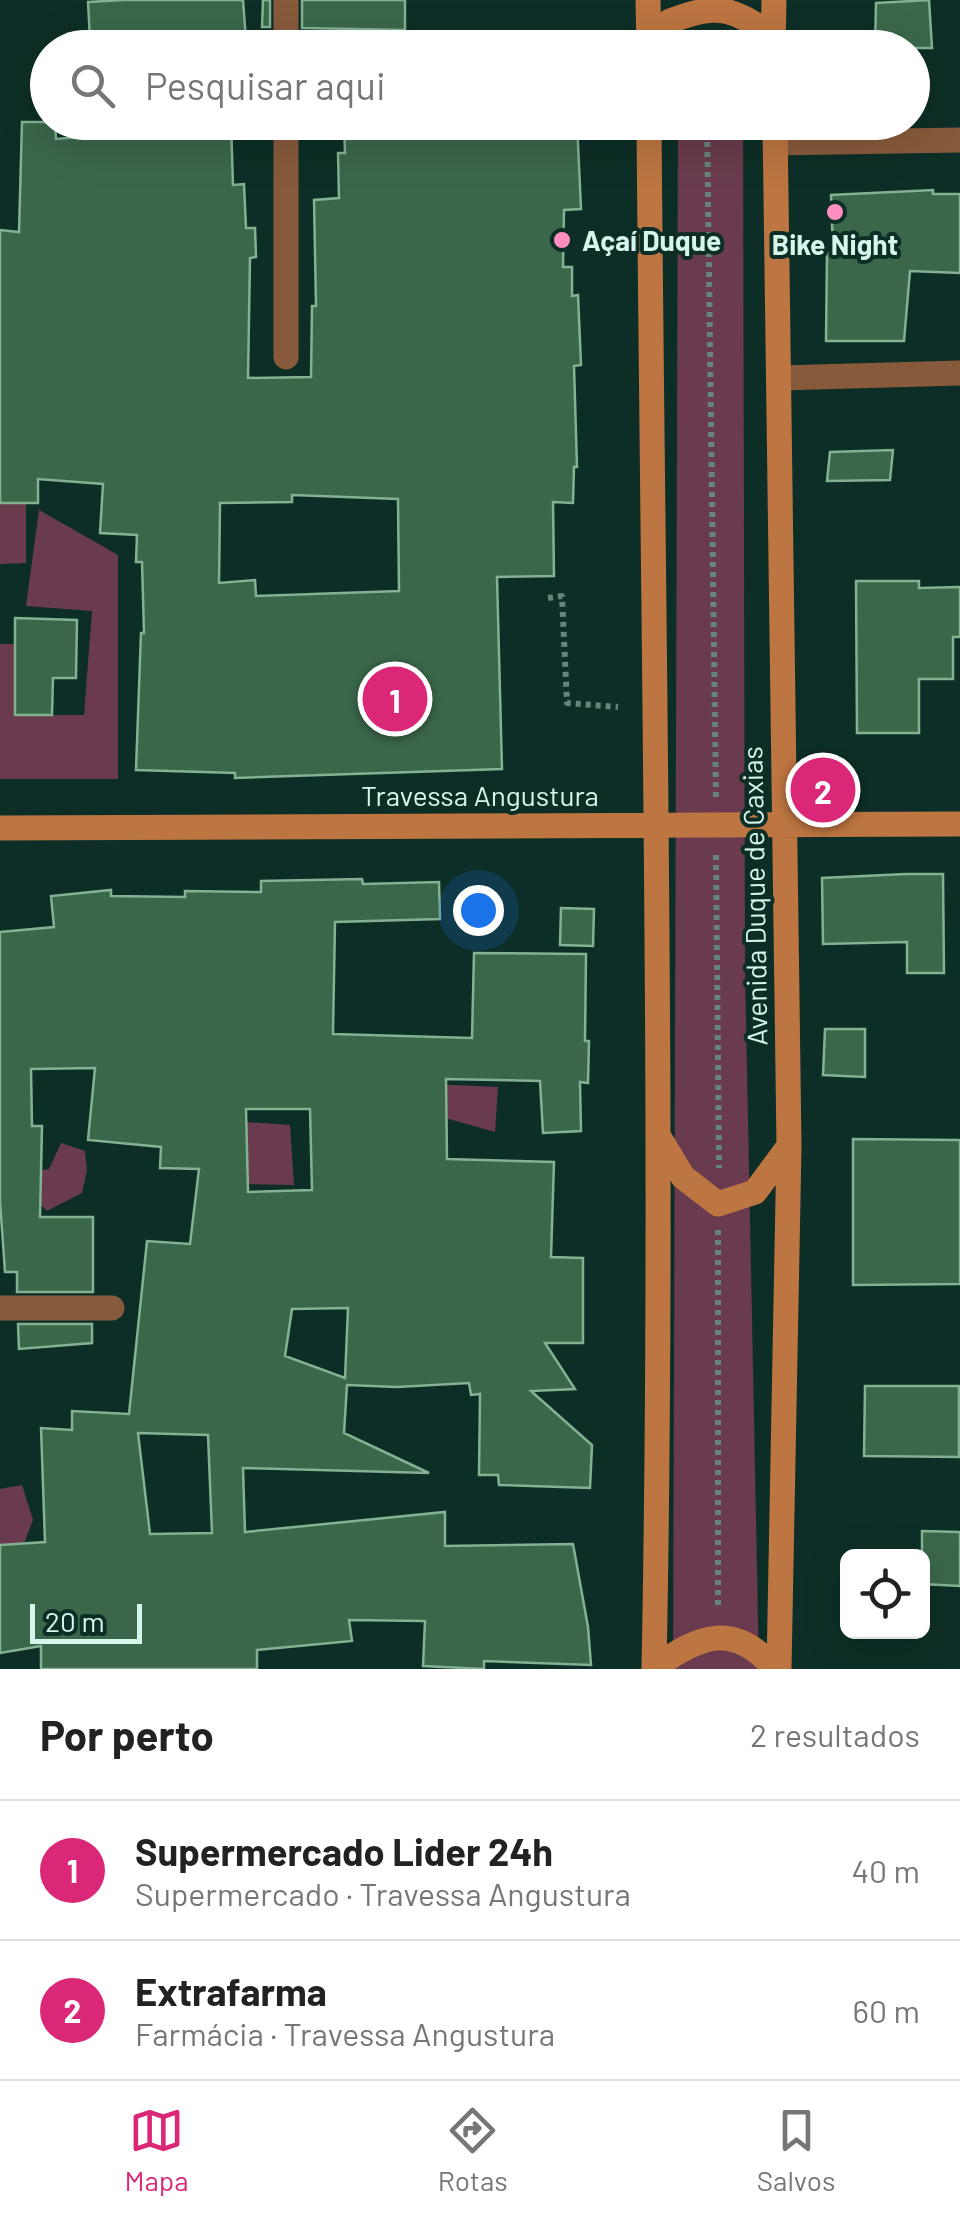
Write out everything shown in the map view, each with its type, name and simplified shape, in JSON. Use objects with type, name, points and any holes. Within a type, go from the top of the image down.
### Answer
[{"type":"main road","points":[[648,0],[649,30]]},
{"type":"main road","points":[[773,30],[774,0]]},
{"type":"main road","points":[[666,30],[670,22],[705,8],[741,14],[759,30]]},
{"type":"main road","points":[[649,140],[660,1136],[654,1669]]},
{"type":"main road","name":"Avenida Duque de Caxias","points":[[775,140],[789,1146],[777,1669]]},
{"type":"main road","name":"Travessa Angustura","points":[[0,828],[960,824]]},
{"type":"main road","points":[[660,1136],[683,1177],[718,1204],[755,1192],[789,1146]]},
{"type":"main road","points":[[654,1669],[681,1648],[718,1636],[756,1646],[777,1669]]},
{"type":"street","points":[[286,0],[286,30]]},
{"type":"street","points":[[930,139],[960,140]]},
{"type":"street","points":[[286,140],[286,357]]},
{"type":"street","points":[[778,378],[960,373]]},
{"type":"street","points":[[0,1308],[112,1308]]},
{"type":"path","points":[[707,140],[720,1149],[718,1636]]},
{"type":"path","points":[[548,598],[562,596],[567,703],[618,706]]},
{"type":"shaded area","points":[[678,140],[743,140],[745,970],[759,1669],[673,1669]]},
{"type":"shaded area","points":[[0,503],[26,503],[26,563],[0,564]]},
{"type":"shaded area","points":[[39,510],[118,555],[118,779],[0,779],[0,644],[16,644],[15,715],[84,715],[92,611],[26,606]]},
{"type":"shaded area","points":[[407,1083],[498,1087],[495,1132],[449,1119],[401,1116]]},
{"type":"shaded area","points":[[245,1122],[290,1125],[294,1185],[248,1184]]},
{"type":"shaded area","points":[[61,1143],[85,1151],[87,1170],[82,1193],[47,1211],[37,1201],[31,1172],[49,1169]]},
{"type":"shaded area","points":[[22,1485],[33,1520],[23,1546],[0,1556],[0,1489]]},
{"type":"building","points":[[243,0],[245,30],[90,30],[88,2]]},
{"type":"building","points":[[263,0],[270,0],[270,27],[262,27]]},
{"type":"building","points":[[302,0],[405,0],[405,30],[302,28]]},
{"type":"building","points":[[929,0],[932,48],[930,30],[875,30],[876,3]]},
{"type":"building","points":[[22,122],[30,122],[30,140],[232,140],[233,185],[244,184],[246,228],[255,228],[256,257],[250,258],[248,378],[311,377],[312,306],[316,306],[314,200],[339,198],[338,153],[345,153],[345,140],[578,140],[581,209],[564,210],[563,267],[572,267],[572,296],[578,295],[581,365],[574,366],[577,467],[573,503],[553,502],[554,576],[497,577],[502,769],[235,778],[235,773],[136,770],[144,633],[142,562],[136,562],[137,535],[100,533],[103,484],[38,479],[38,503],[0,503],[0,230],[19,232]],"holes":[[[292,495],[398,499],[399,591],[256,596],[255,580],[219,583],[220,503],[292,502]]]},
{"type":"building","points":[[933,190],[933,194],[960,194],[960,273],[910,271],[904,341],[826,341],[827,253],[833,253],[831,195]]},
{"type":"building","points":[[893,450],[890,480],[827,481],[830,452]]},
{"type":"building","points":[[856,581],[919,581],[919,588],[960,587],[960,637],[953,637],[953,679],[919,679],[919,733],[857,733]]},
{"type":"building","points":[[15,618],[77,620],[76,678],[53,678],[52,715],[15,715]]},
{"type":"building","points":[[943,874],[944,973],[907,973],[907,942],[823,944],[822,878]]},
{"type":"building","points":[[261,881],[439,882],[440,919],[335,922],[333,1034],[472,1038],[474,953],[586,954],[588,1083],[580,1082],[581,1131],[543,1133],[540,1081],[446,1079],[447,1159],[554,1162],[551,1257],[583,1258],[583,1343],[545,1343],[575,1389],[531,1391],[592,1445],[590,1488],[499,1485],[498,1475],[479,1475],[480,1394],[471,1395],[469,1383],[347,1385],[344,1433],[429,1473],[243,1468],[245,1532],[445,1512],[445,1546],[573,1544],[591,1665],[484,1661],[484,1669],[423,1666],[425,1621],[349,1620],[352,1641],[257,1650],[257,1669],[41,1669],[41,1646],[0,1653],[0,1545],[45,1542],[41,1428],[72,1430],[72,1411],[129,1414],[147,1241],[190,1244],[199,1169],[160,1168],[161,1147],[88,1140],[95,1068],[31,1069],[32,1126],[42,1126],[40,1217],[93,1217],[93,1292],[17,1292],[17,1272],[5,1272],[0,1201],[0,932],[54,927],[51,896],[111,890],[111,896],[185,897],[185,891],[261,892]],"holes":[[[246,1109],[310,1109],[312,1190],[248,1192]],[[348,1308],[345,1378],[285,1356],[292,1309]],[[138,1433],[208,1435],[212,1533],[150,1534]]]},
{"type":"building","points":[[561,908],[594,909],[593,946],[560,945]]},
{"type":"building","points":[[825,1029],[865,1029],[865,1077],[823,1075]]},
{"type":"building","points":[[853,1139],[960,1140],[960,1284],[853,1285]]},
{"type":"building","points":[[18,1324],[92,1324],[92,1343],[19,1349]]},
{"type":"building","points":[[865,1386],[959,1386],[959,1457],[864,1456]]},
{"type":"building","points":[[922,1531],[960,1532],[960,1586],[930,1584],[930,1549],[922,1549]]},
{"type":"place","name":"Bike Night","points":[[835,212]]},
{"type":"place","name":"Açaí Duque","points":[[562,240]]},
{"type":"place","name":"Supermercado Lider 24h","points":[[395,699]]},
{"type":"place","name":"Extrafarma","points":[[823,790]]}]
